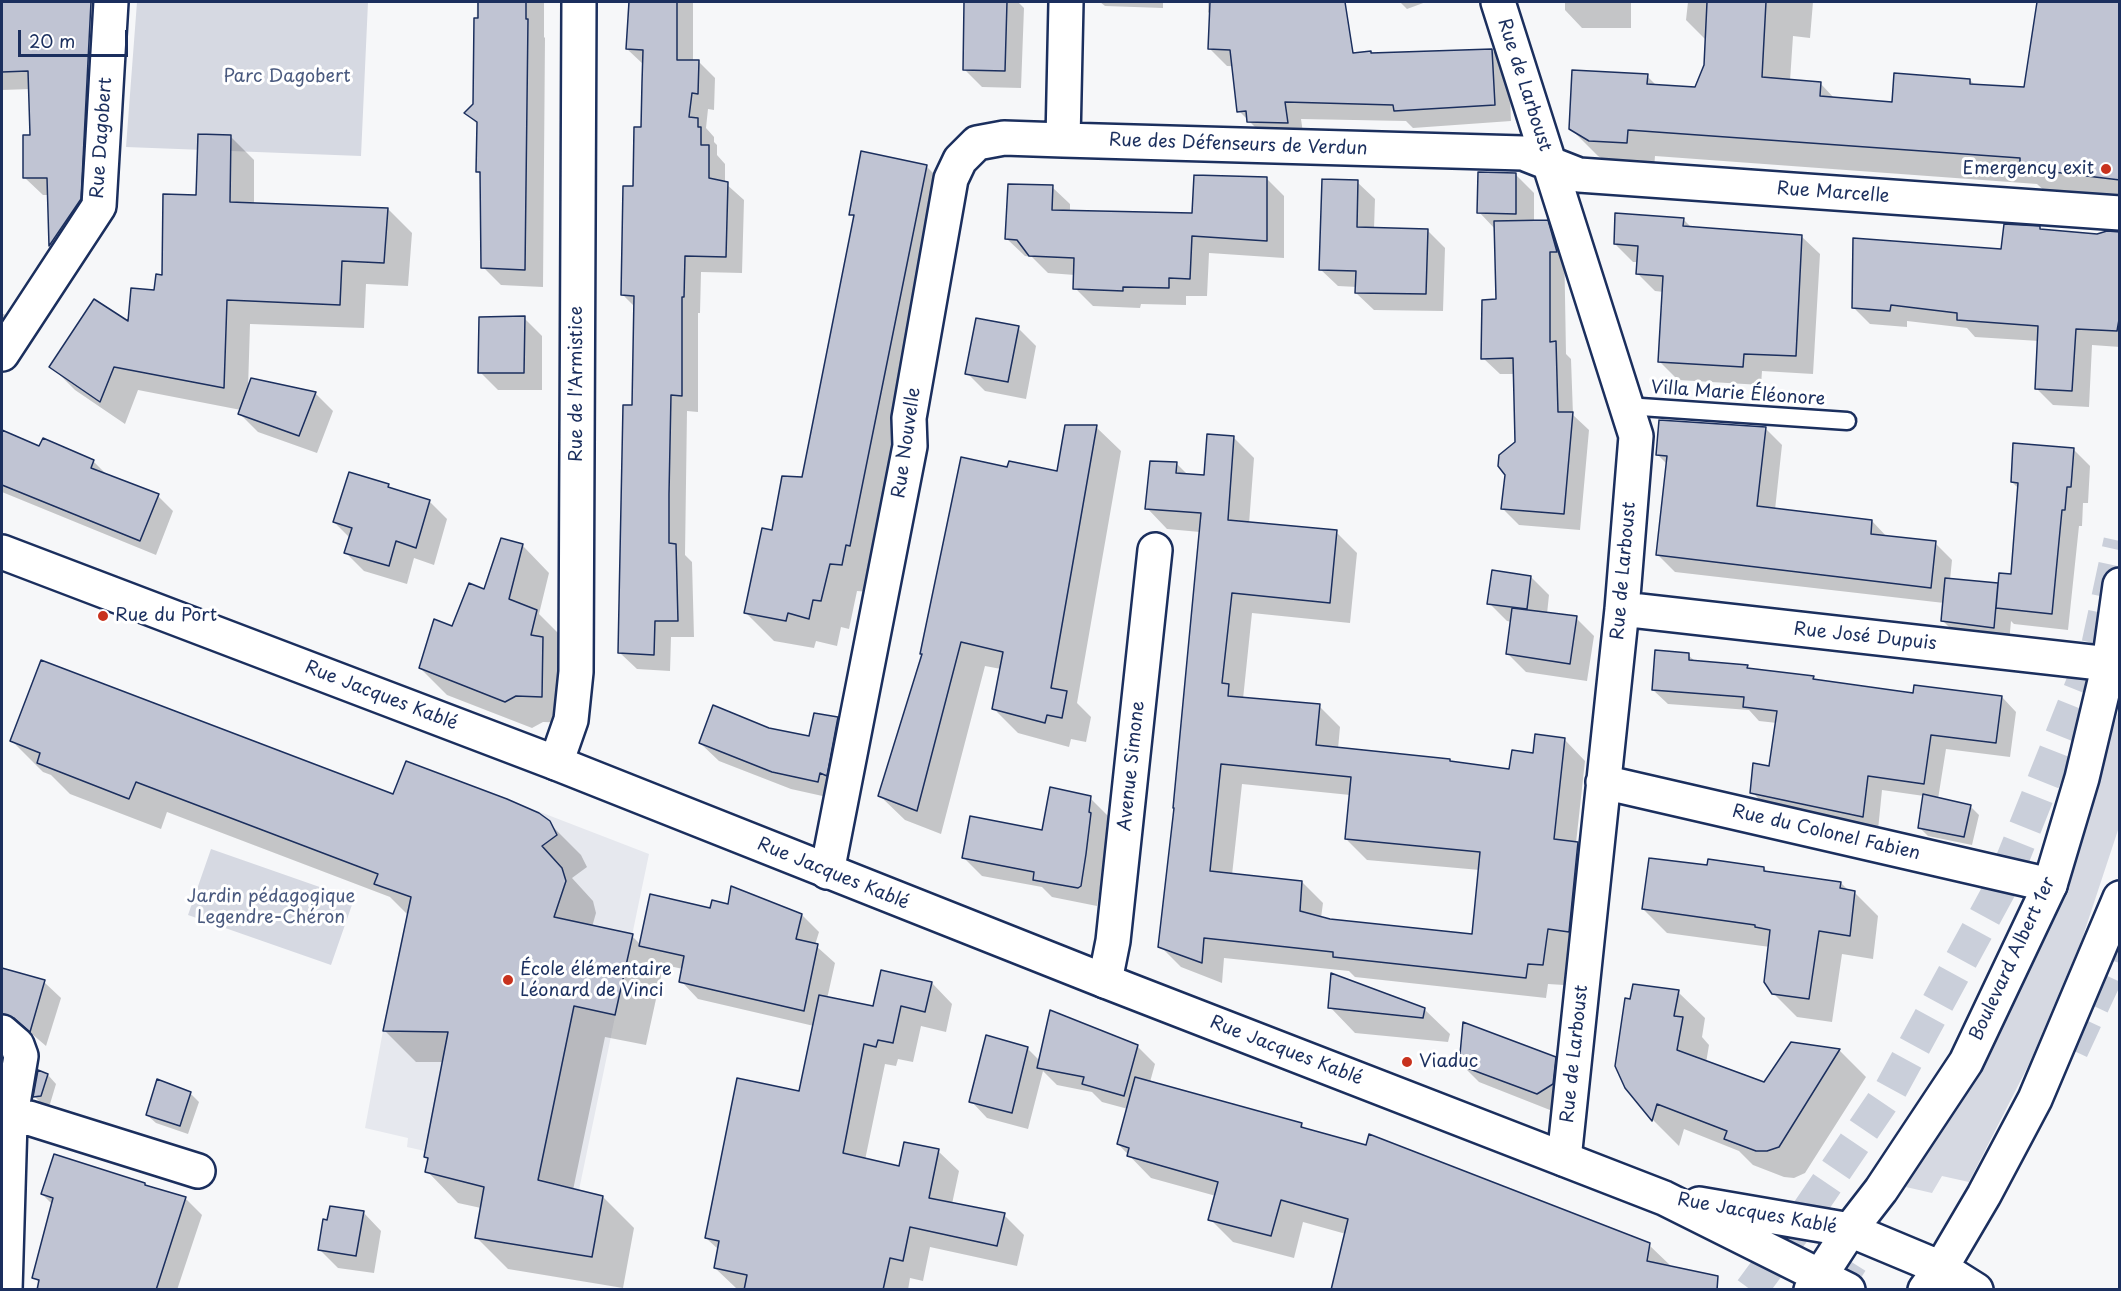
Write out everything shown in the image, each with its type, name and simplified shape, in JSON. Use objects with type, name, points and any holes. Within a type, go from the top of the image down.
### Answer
[{"type":"street","name":"Rue Dagobert","points":[[2,354],[99,206],[111,2]]},
{"type":"street","name":"Rue de l'Armistice","points":[[556,763],[571,720],[576,672],[579,2]]},
{"type":"street","points":[[1063,140],[1066,2]]},
{"type":"street","name":"Rue de Larboust","points":[[1498,2],[1636,436],[1622,609],[1564,1159]]},
{"type":"street","name":"Rue Nouvelle","points":[[827,872],[910,447],[909,418],[951,178],[960,160],[977,143],[1004,138],[1063,140]]},
{"type":"street","name":"Rue des Défenseurs de Verdun","points":[[1063,140],[1523,153],[1549,165]]},
{"type":"street","name":"Rue Marcelle","points":[[1549,165],[1579,175],[2120,213]]},
{"type":"street","name":"Avenue Simone","points":[[1105,981],[1113,941],[1155,550]]},
{"type":"street","name":"Rue Jacques Kablé","points":[[2,552],[556,763],[827,872],[1664,1198],[1815,1283],[1848,1290]]},
{"type":"street","name":"Boulevard Albert 1er","points":[[1815,1283],[1850,1230],[1881,1190],[1966,1062],[2050,885],[2082,778],[2109,664],[2120,585]]},
{"type":"street","name":"Rue José Dupuis","points":[[1622,609],[2109,664]]},
{"type":"street","name":"Rue du Colonel Fabien","points":[[1603,782],[2050,885]]},
{"type":"street","points":[[1976,1290],[1933,1279],[1984,1195],[2035,1099],[2120,898]]},
{"type":"street","points":[[2,1032],[17,1045],[21,1056],[6,1120],[5,1290]]},
{"type":"street","points":[[6,1120],[29,1118],[198,1171]]},
{"type":"street","name":"Rue Jacques Kablé","points":[[1664,1198],[1850,1230],[1933,1279]]},
{"type":"lane","name":"Villa Marie Éléonore","points":[[1626,406],[1847,421]]},
{"type":"shaded area","name":"École élémentaire Léonard de Vinci","points":[[439,773],[649,854],[579,1190],[501,1168],[407,1147],[408,1138],[365,1128],[417,866],[419,826]]},
{"type":"green space","name":"Parc Dagobert","points":[[137,2],[368,2],[361,156],[126,147]]},
{"type":"green space","points":[[2119,709],[2119,827],[2082,939],[2029,1064],[1969,1182],[1942,1176],[1932,1193],[1906,1187],[1958,1102],[2085,819]]},
{"type":"green space","name":"Jardin pédagogique Legendre-Chéron","points":[[211,849],[354,899],[331,965],[188,915]]},
{"type":"building","points":[[2,2],[91,2],[81,199],[49,246],[47,178],[23,178],[23,135],[30,135],[28,71],[2,72]]},
{"type":"building","points":[[478,2],[526,2],[526,19],[528,19],[525,270],[481,268],[480,172],[476,172],[477,122],[464,113],[473,104],[474,18],[478,18]]},
{"type":"building","points":[[629,2],[677,2],[677,60],[699,60],[698,94],[692,93],[689,117],[698,118],[698,127],[701,127],[701,145],[709,145],[709,178],[728,182],[726,257],[685,256],[684,297],[682,297],[682,396],[671,395],[669,494],[669,543],[676,544],[678,621],[655,621],[654,655],[618,653],[623,405],[632,405],[634,296],[621,295],[623,186],[633,186],[634,127],[641,127],[643,50],[626,49]]},
{"type":"building","points":[[964,2],[1007,2],[1005,71],[963,70]]},
{"type":"building","points":[[1210,2],[1345,2],[1353,53],[1492,49],[1495,105],[1394,111],[1393,105],[1285,102],[1288,123],[1247,122],[1246,111],[1237,112],[1230,50],[1208,49]]},
{"type":"building","points":[[1707,2],[1766,2],[1762,77],[1821,82],[1820,96],[1892,102],[1894,73],[1970,79],[1970,84],[2024,87],[2037,2],[2120,2],[2120,180],[2020,168],[2020,158],[1628,130],[1627,143],[1589,141],[1569,129],[1572,70],[1648,74],[1647,84],[1695,87],[1704,65]]},
{"type":"building","points":[[198,134],[231,135],[230,202],[388,208],[384,263],[342,261],[340,305],[227,300],[224,388],[114,367],[100,402],[49,367],[94,299],[128,321],[131,288],[154,290],[156,274],[162,275],[163,194],[196,195]]},
{"type":"building","points":[[861,151],[927,165],[850,546],[846,545],[842,565],[830,564],[821,601],[813,600],[809,619],[788,613],[786,621],[744,613],[762,528],[772,530],[782,476],[802,477],[854,215],[849,215]]},
{"type":"building","points":[[1478,172],[1516,173],[1516,214],[1477,213]]},
{"type":"building","points":[[1194,175],[1267,177],[1267,241],[1192,236],[1190,279],[1169,278],[1169,288],[1123,287],[1123,291],[1073,289],[1074,258],[1029,256],[1017,240],[1005,239],[1008,184],[1053,185],[1052,210],[1192,213]]},
{"type":"building","points":[[1322,179],[1358,180],[1357,227],[1428,229],[1426,294],[1355,293],[1356,271],[1319,270]]},
{"type":"building","points":[[1615,213],[1684,218],[1683,226],[1802,235],[1796,356],[1744,354],[1743,367],[1658,362],[1663,276],[1636,274],[1638,246],[1614,244]]},
{"type":"building","points":[[1548,220],[1557,252],[1550,252],[1550,342],[1556,341],[1558,412],[1573,412],[1564,514],[1501,509],[1505,475],[1498,466],[1499,455],[1515,442],[1513,358],[1481,359],[1482,300],[1496,299],[1494,221]]},
{"type":"building","points":[[2004,224],[2040,226],[2040,229],[2097,234],[2107,231],[2120,232],[2120,314],[2117,331],[2076,329],[2072,391],[2035,389],[2038,326],[1957,320],[1957,313],[1891,305],[1890,311],[1852,308],[1853,238],[2001,249]]},
{"type":"building","points":[[525,316],[524,373],[478,373],[479,317]]},
{"type":"building","points":[[976,318],[1019,326],[1008,382],[965,374]]},
{"type":"building","points":[[251,378],[316,392],[299,436],[238,414]]},
{"type":"building","points":[[1659,420],[1766,427],[1757,506],[1872,520],[1871,534],[1936,541],[1931,588],[1656,555],[1667,456],[1656,455]]},
{"type":"building","points":[[1065,425],[1097,425],[1051,688],[1067,691],[1062,718],[1047,715],[1045,723],[992,709],[1003,652],[961,642],[917,811],[878,796],[922,654],[920,654],[961,457],[1007,467],[1009,461],[1057,471]]},
{"type":"building","points":[[2,430],[39,446],[43,438],[94,460],[91,468],[159,494],[140,541],[2,485]]},
{"type":"building","points":[[1207,434],[1234,436],[1228,520],[1337,530],[1330,603],[1232,593],[1222,683],[1229,684],[1228,696],[1320,704],[1316,745],[1450,759],[1450,761],[1509,769],[1512,750],[1533,753],[1535,734],[1565,738],[1554,839],[1578,842],[1569,932],[1548,929],[1543,965],[1528,964],[1526,978],[1333,957],[1333,952],[1204,938],[1202,963],[1158,947],[1174,808],[1201,513],[1145,509],[1150,461],[1177,462],[1176,473],[1204,475]],"holes":[[[1221,764],[1351,777],[1345,839],[1480,852],[1472,934],[1330,919],[1300,911],[1302,881],[1210,871]]]},
{"type":"building","points":[[2013,443],[2074,448],[2071,487],[2067,487],[2065,510],[2062,510],[2052,614],[1996,608],[1999,573],[2011,574],[2018,483],[2011,482]]},
{"type":"building","points":[[349,472],[430,500],[416,548],[396,541],[389,566],[344,553],[352,528],[333,522]]},
{"type":"building","points":[[501,538],[523,544],[509,599],[537,610],[531,635],[543,637],[542,697],[516,696],[505,702],[419,668],[434,619],[452,626],[469,583],[484,589]]},
{"type":"building","points":[[1492,570],[1531,576],[1527,609],[1487,604]]},
{"type":"building","points":[[1945,578],[1998,583],[1994,628],[1941,621]]},
{"type":"building","points":[[1512,608],[1577,616],[1570,664],[1506,654]]},
{"type":"building","points":[[1655,650],[1689,653],[1689,660],[1748,665],[1747,668],[1814,676],[1813,679],[1913,693],[1914,685],[2002,696],[1996,743],[1931,735],[1924,784],[1868,776],[1863,817],[1750,793],[1753,763],[1769,766],[1777,711],[1743,707],[1744,697],[1652,690]]},
{"type":"building","points":[[41,660],[393,794],[406,761],[507,799],[539,813],[550,821],[557,835],[542,846],[562,868],[566,881],[554,917],[633,934],[615,1015],[574,1006],[538,1180],[603,1196],[592,1257],[475,1238],[484,1187],[425,1172],[428,1158],[424,1157],[448,1032],[383,1031],[411,897],[374,884],[378,874],[136,782],[129,799],[37,763],[40,753],[10,741]]},
{"type":"building","points":[[713,705],[769,728],[809,736],[814,713],[838,717],[827,776],[820,773],[818,782],[772,772],[699,743]]},
{"type":"building","points":[[1050,787],[1091,796],[1089,812],[1091,813],[1081,886],[1078,888],[1033,880],[1034,872],[962,858],[970,816],[1042,830]]},
{"type":"building","points":[[1923,794],[1971,805],[1964,837],[1918,828]]},
{"type":"building","points":[[1649,858],[1707,865],[1708,859],[1764,867],[1764,871],[1841,882],[1840,888],[1855,891],[1850,936],[1819,931],[1809,999],[1772,994],[1764,982],[1770,930],[1755,927],[1755,925],[1642,909]]},
{"type":"building","points":[[731,886],[802,914],[796,939],[818,944],[804,1011],[679,982],[684,956],[639,946],[650,894],[710,908],[712,900],[728,904]]},
{"type":"building","points":[[2,968],[45,980],[30,1032],[14,1018],[2,1014]]},
{"type":"building","points":[[881,970],[932,982],[925,1012],[901,1006],[893,1043],[878,1040],[876,1047],[864,1044],[843,1153],[899,1166],[904,1142],[939,1149],[929,1198],[1005,1213],[997,1246],[910,1227],[903,1261],[890,1258],[883,1290],[744,1290],[747,1275],[714,1268],[719,1241],[705,1238],[737,1078],[799,1091],[819,995],[873,1006]]},
{"type":"building","points":[[1331,973],[1425,1008],[1423,1018],[1328,1008]]},
{"type":"building","points":[[1633,984],[1679,990],[1674,1016],[1683,1017],[1677,1050],[1764,1082],[1791,1042],[1840,1049],[1779,1147],[1767,1151],[1756,1151],[1724,1139],[1727,1131],[1657,1104],[1652,1121],[1625,1088],[1615,1066],[1625,998],[1630,999]]},
{"type":"building","points":[[1050,1010],[1138,1045],[1124,1096],[1082,1084],[1084,1077],[1037,1068]]},
{"type":"building","points":[[1463,1022],[1556,1057],[1553,1084],[1537,1094],[1459,1065]]},
{"type":"building","points":[[986,1035],[1028,1047],[1012,1113],[969,1102]]},
{"type":"building","points":[[38,1070],[48,1074],[41,1096],[33,1097]]},
{"type":"building","points":[[1135,1077],[1302,1123],[1301,1127],[1366,1145],[1369,1134],[1650,1243],[1647,1261],[1718,1276],[1717,1290],[1331,1290],[1348,1219],[1281,1200],[1271,1236],[1208,1220],[1218,1182],[1127,1156],[1129,1148],[1117,1144]]},
{"type":"building","points":[[157,1079],[191,1092],[180,1126],[146,1115]]},
{"type":"building","points":[[54,1154],[186,1197],[156,1290],[37,1290],[39,1280],[32,1278],[53,1198],[41,1194]]},
{"type":"building","points":[[330,1206],[364,1211],[356,1256],[318,1250],[323,1219],[327,1220]]},
{"type":"tunnel","points":[[1751,1290],[1795,1230],[1891,1089],[2003,883],[2098,644],[2120,541]]},
{"type":"tunnel","points":[[2072,1050],[2111,966],[2120,938]]},
{"type":"tunnel","points":[[1834,1290],[1882,1213]]},
{"type":"place","name":"Emergency exit","points":[[2106,169]]},
{"type":"place","name":"Rue du Port","points":[[103,616]]},
{"type":"place","name":"École élémentaire Léonard de Vinci","points":[[508,980]]},
{"type":"place","name":"Viaduc","points":[[1407,1062]]}]
